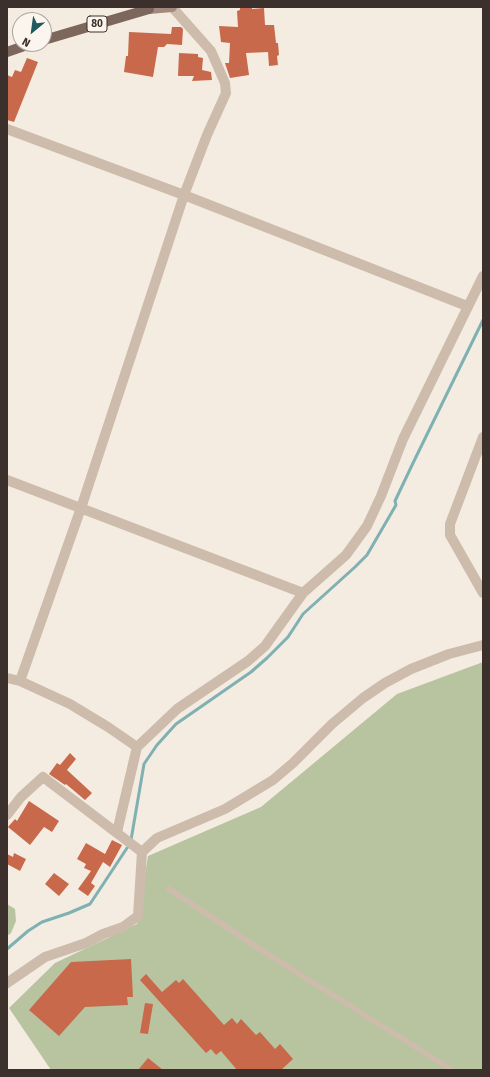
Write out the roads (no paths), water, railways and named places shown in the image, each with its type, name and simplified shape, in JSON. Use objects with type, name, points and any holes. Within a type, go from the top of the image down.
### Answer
[{"type":"main road","name":"80","points":[[52,38],[149,8]]},
{"type":"street","points":[[20,681],[82,508],[184,195],[207,135],[226,93],[225,83],[212,51],[172,7],[149,8]]},
{"type":"street","points":[[7,129],[184,195],[468,306]]},
{"type":"street","points":[[117,832],[137,746],[177,709],[248,661],[265,646],[303,593],[346,555],[367,526],[381,496],[403,439],[483,276]]},
{"type":"street","points":[[483,437],[450,524],[450,535],[483,593]]},
{"type":"street","points":[[7,480],[303,593]]},
{"type":"street","points":[[7,983],[45,957],[123,927],[138,916],[142,852],[157,838],[225,809],[273,780],[293,764],[332,724],[363,698],[384,683],[411,669],[449,654],[483,645]]},
{"type":"street","points":[[7,678],[20,681],[70,704],[137,746]]},
{"type":"street","points":[[7,815],[21,797],[43,777],[142,852]]},
{"type":"lane","points":[[169,888],[258,948],[452,1070]]},
{"type":"waterway","points":[[131,840],[144,764],[157,745],[176,724],[251,672],[267,658],[288,637],[303,614],[367,555],[396,505],[395,501],[483,320]]},
{"type":"waterway","points":[[7,949],[28,931],[42,922],[90,904],[129,845]]}]
